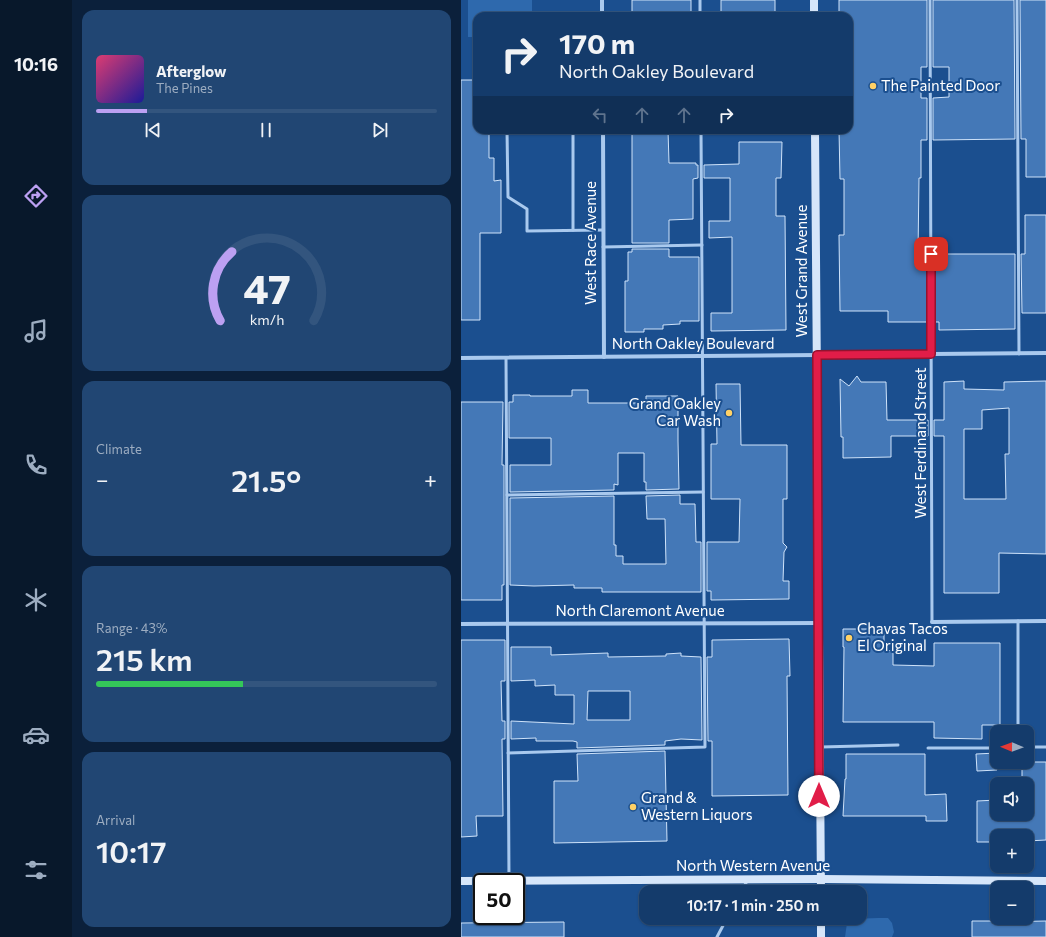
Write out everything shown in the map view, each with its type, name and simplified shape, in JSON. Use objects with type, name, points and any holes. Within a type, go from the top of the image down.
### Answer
[{"type":"main road","points":[[814,0],[814,12]]},
{"type":"main road","name":"West Grand Avenue","points":[[815,134],[821,885]]},
{"type":"main road","name":"North Western Avenue","points":[[525,881],[821,879],[1046,881]]},
{"type":"main road","name":"North Western Avenue","points":[[461,881],[473,881]]},
{"type":"main road","points":[[821,925],[821,937]]},
{"type":"street","points":[[602,0],[602,12]]},
{"type":"street","name":"West Race Avenue","points":[[603,134],[604,357]]},
{"type":"street","name":"North Oakley Boulevard","points":[[461,358],[1046,353]]},
{"type":"street","points":[[932,622],[1046,621]]},
{"type":"street","name":"North Claremont Avenue","points":[[461,624],[818,623]]},
{"type":"lane","points":[[700,0],[700,12]]},
{"type":"lane","name":"West Ferdinand Street","points":[[930,0],[932,622]]},
{"type":"lane","points":[[1017,0],[1019,354]]},
{"type":"lane","points":[[507,134],[508,197],[527,209],[527,231],[603,230]]},
{"type":"lane","points":[[573,134],[573,230]]},
{"type":"lane","points":[[508,752],[705,747],[701,134]]},
{"type":"lane","points":[[603,247],[702,245]]},
{"type":"lane","points":[[507,358],[509,873]]},
{"type":"lane","points":[[507,495],[703,492]]},
{"type":"lane","points":[[1018,621],[1018,725]]},
{"type":"lane","points":[[819,747],[898,744]]},
{"type":"lane","points":[[1034,747],[1046,747]]},
{"type":"lane","points":[[928,748],[990,748]]},
{"type":"lane","points":[[745,885],[748,880]]},
{"type":"lane","points":[[717,937],[723,925]]},
{"type":"shaded area","points":[[468,0],[532,0],[532,12],[473,12],[473,37],[468,37]]},
{"type":"shaded area","points":[[888,918],[892,923],[894,932],[892,937],[845,937],[847,925],[867,925],[867,919]]},
{"type":"building","points":[[632,0],[691,0],[691,12],[632,12]]},
{"type":"building","points":[[721,0],[775,0],[775,12],[721,12]]},
{"type":"building","points":[[839,0],[927,0],[927,67],[921,67],[921,98],[927,98],[927,140],[921,140],[918,254],[928,254],[928,322],[888,322],[888,311],[840,311],[839,235],[844,235],[844,179],[840,179],[839,134],[853,134],[853,12],[839,12]]},
{"type":"building","points":[[933,0],[1014,0],[1015,139],[933,140],[933,98],[949,97],[949,67],[933,67]]},
{"type":"building","points":[[1020,0],[1046,0],[1046,177],[1026,177],[1026,139],[1021,139]]},
{"type":"building","points":[[461,80],[473,80],[473,134],[489,134],[489,158],[494,158],[494,181],[501,180],[501,233],[480,233],[480,320],[461,320]]},
{"type":"building","points":[[632,134],[668,134],[669,163],[696,163],[696,165],[698,165],[698,178],[693,179],[693,219],[669,220],[669,243],[632,243]]},
{"type":"building","points":[[739,142],[782,142],[781,178],[776,178],[776,216],[785,216],[786,330],[711,331],[711,313],[732,313],[732,237],[709,238],[709,221],[730,221],[730,178],[704,178],[704,165],[739,164]]},
{"type":"building","points":[[1025,215],[1046,215],[1046,313],[1022,313],[1021,254],[1025,254]]},
{"type":"building","points":[[632,249],[669,249],[669,257],[699,257],[699,321],[680,321],[680,324],[663,325],[663,329],[644,329],[644,332],[625,332],[625,281],[628,281],[628,252],[632,252]]},
{"type":"building","points":[[934,254],[1015,254],[1015,329],[939,330],[939,322],[934,322]]},
{"type":"building","points":[[857,376],[861,382],[886,382],[887,420],[928,420],[928,436],[891,436],[891,457],[843,458],[843,437],[841,437],[840,379],[849,386]]},
{"type":"building","points":[[964,381],[964,389],[1004,390],[1004,382],[1046,381],[1046,554],[999,553],[999,593],[944,593],[944,436],[934,436],[934,420],[944,420],[944,382]],"holes":[[[1009,408],[1009,454],[1005,454],[1006,499],[964,499],[964,429],[982,429],[982,410]]]},
{"type":"building","points":[[716,384],[740,384],[741,445],[787,445],[787,499],[783,499],[783,543],[787,547],[784,552],[783,581],[789,581],[789,599],[711,600],[711,591],[707,591],[707,542],[739,542],[740,499],[711,499],[711,444],[717,444]]},
{"type":"building","points":[[572,390],[588,390],[588,403],[646,403],[646,396],[678,396],[679,489],[646,490],[646,482],[644,482],[644,453],[618,453],[618,485],[614,484],[614,490],[510,492],[510,465],[551,465],[551,438],[509,438],[509,402],[513,402],[513,395],[572,396]]},
{"type":"building","points":[[461,402],[503,402],[502,465],[504,465],[504,585],[502,585],[502,600],[461,600]]},
{"type":"building","points":[[680,495],[680,504],[695,504],[696,542],[701,542],[701,592],[602,592],[602,588],[574,588],[574,585],[510,585],[510,498],[614,496],[614,545],[616,545],[616,556],[623,556],[623,564],[666,564],[665,519],[647,519],[646,496]]},
{"type":"building","points":[[843,629],[884,629],[884,649],[893,651],[893,665],[934,666],[934,643],[1000,643],[1000,725],[982,725],[982,739],[934,738],[934,722],[843,722]]},
{"type":"building","points":[[789,639],[790,676],[787,676],[788,795],[712,796],[712,741],[708,741],[707,657],[712,657],[712,640]]},
{"type":"building","points":[[461,640],[505,640],[505,681],[501,681],[502,721],[505,721],[505,739],[502,739],[503,816],[476,816],[477,836],[461,837]]},
{"type":"building","points":[[511,647],[551,647],[551,655],[608,653],[608,657],[666,656],[666,654],[681,653],[681,656],[701,657],[702,740],[681,739],[665,741],[665,745],[577,748],[577,742],[573,741],[536,741],[536,738],[511,739],[511,721],[574,724],[574,695],[555,695],[555,685],[535,686],[535,680],[511,681]],"holes":[[[588,691],[630,691],[630,720],[587,720]]]},
{"type":"building","points":[[665,751],[667,841],[554,843],[554,781],[578,781],[577,754]]},
{"type":"building","points":[[990,753],[990,769],[997,770],[977,771],[976,754]]},
{"type":"building","points":[[846,754],[925,754],[925,795],[946,794],[947,821],[926,821],[926,816],[843,816],[846,779]]},
{"type":"building","points":[[1034,762],[1046,762],[1046,840],[1034,841],[1034,829],[990,829],[990,842],[977,842],[977,801],[990,800],[990,821],[1034,821],[1034,777],[1022,777],[1022,769],[1034,769]]},
{"type":"building","points":[[972,921],[990,921],[990,925],[1034,925],[1034,921],[1046,921],[1046,937],[972,937]]},
{"type":"building","points":[[525,922],[564,922],[564,937],[461,937],[461,923],[473,923],[473,925],[525,925]]},
{"type":"place","name":"The Painted Door","points":[[873,86]]},
{"type":"place","name":"Grand Oakley Car Wash","points":[[729,413]]},
{"type":"place","name":"Chavas Tacos El Original","points":[[849,638]]},
{"type":"place","name":"Grand & Western Liquors","points":[[633,807]]},
{"type":"route","points":[[819,796],[817,355],[931,354],[931,254]]}]
